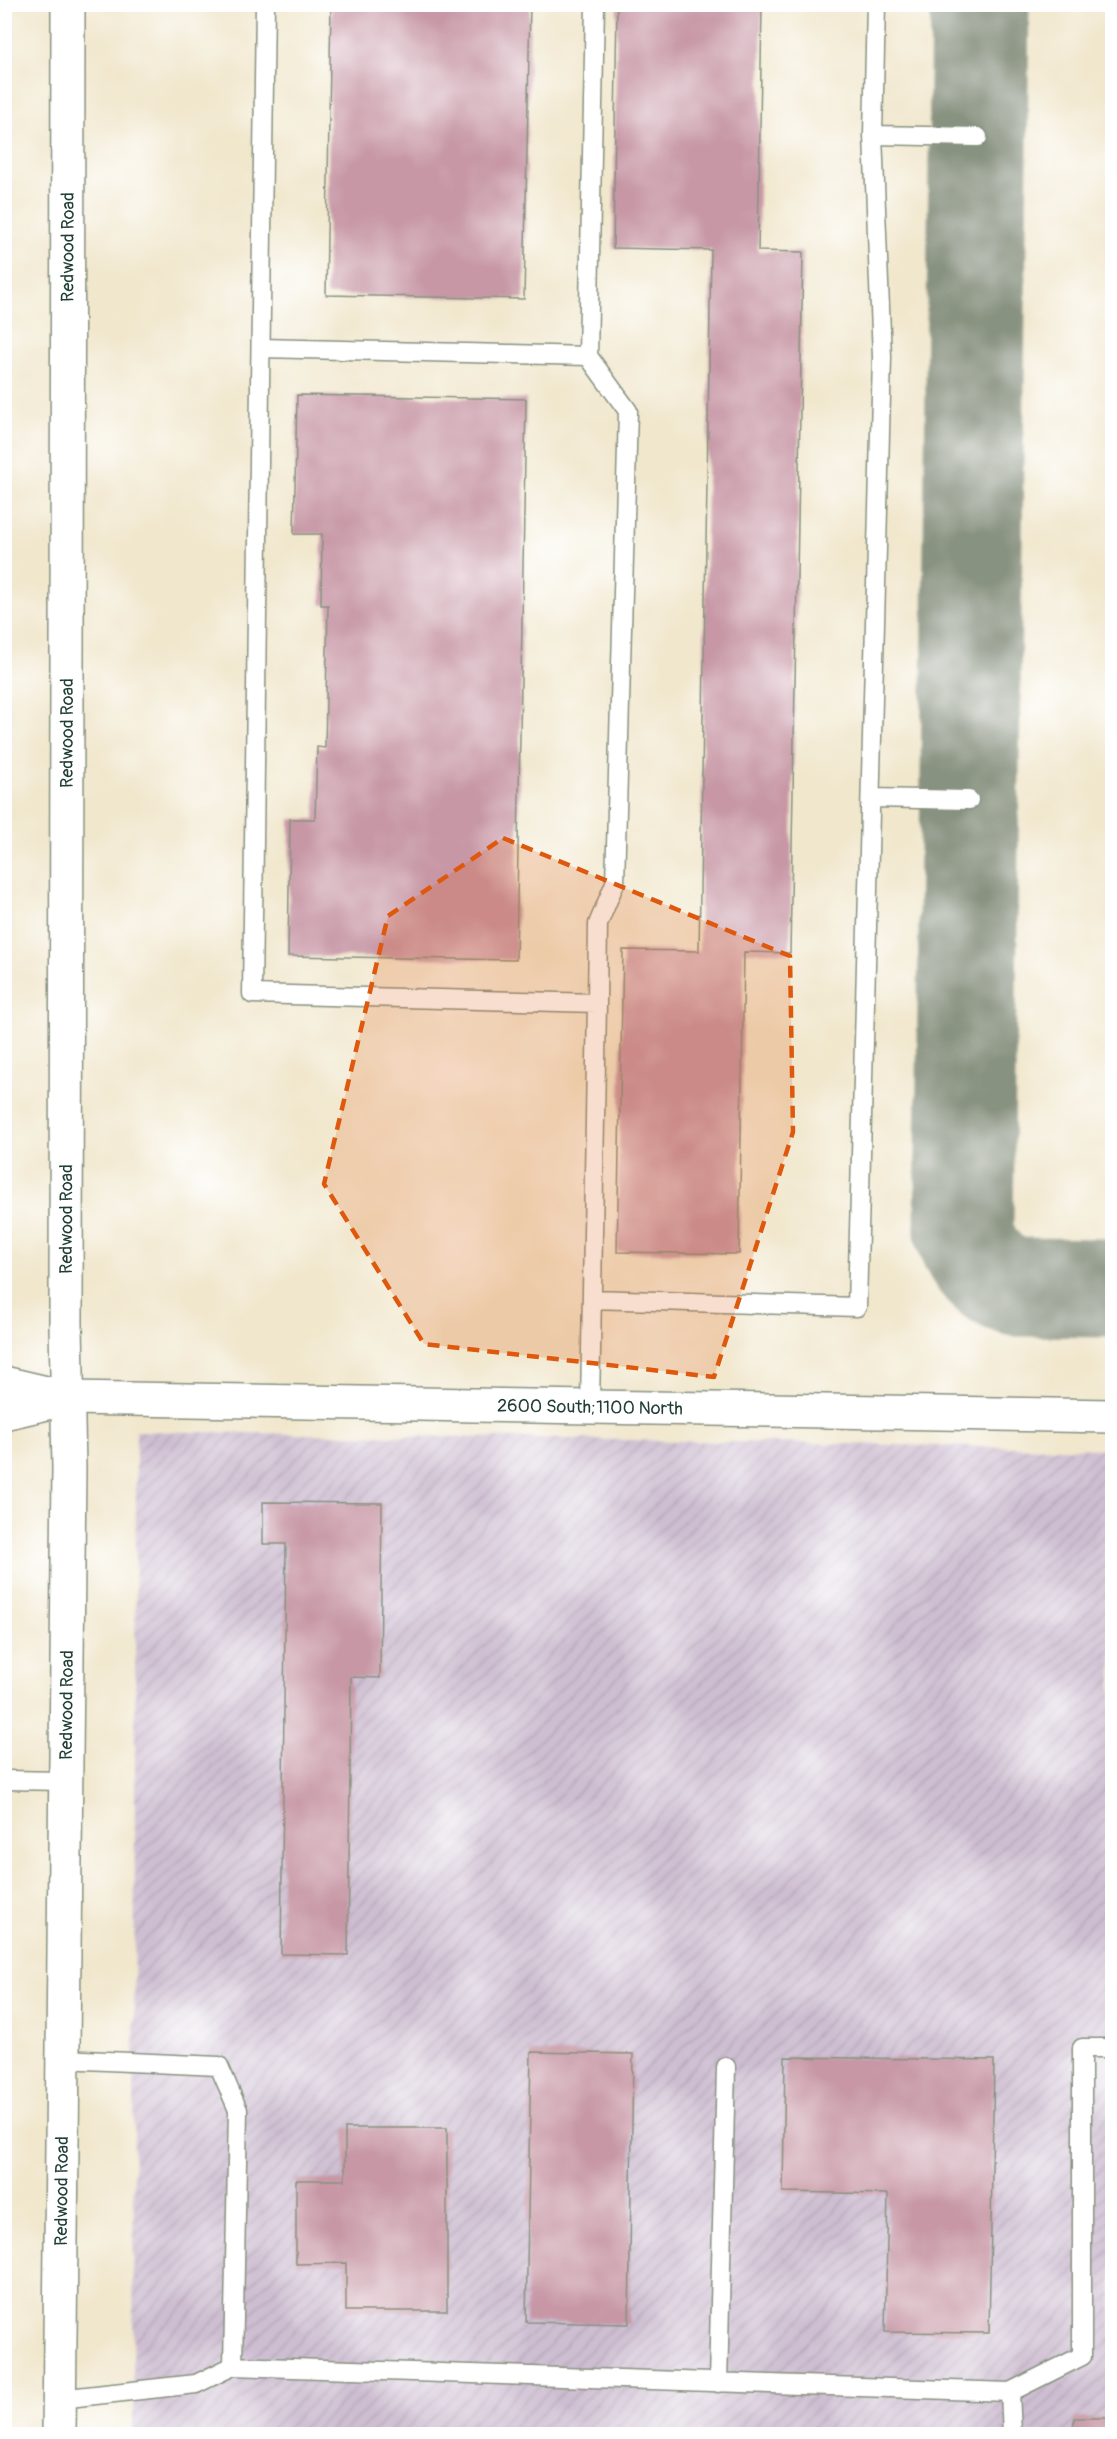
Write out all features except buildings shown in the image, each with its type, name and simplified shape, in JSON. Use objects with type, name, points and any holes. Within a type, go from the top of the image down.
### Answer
[{"type":"main road","name":"Redwood Road","points":[[59,2434],[68,1398],[68,4]]},
{"type":"main road","points":[[4,1383],[68,1398]]},
{"type":"main road","points":[[4,1413],[68,1398]]},
{"type":"main road","name":"2600 South;1100 North","points":[[68,1398],[1113,1416]]},
{"type":"lane","points":[[265,4],[252,994],[597,1004]]},
{"type":"lane","points":[[590,1407],[598,924],[615,883],[628,411],[588,356],[595,4]]},
{"type":"lane","points":[[592,1299],[857,1306],[882,357],[873,135],[876,4]]},
{"type":"lane","points":[[873,135],[978,137]]},
{"type":"lane","points":[[261,348],[588,356]]},
{"type":"lane","points":[[871,798],[969,800]]},
{"type":"lane","points":[[4,1780],[66,1781]]},
{"type":"lane","points":[[59,2399],[196,2384],[232,2366],[1010,2392],[1082,2356],[1082,2048],[1113,2048]]},
{"type":"lane","points":[[62,2060],[219,2066],[238,2110],[232,2366]]},
{"type":"lane","points":[[718,2383],[726,2067]]},
{"type":"lane","points":[[1010,2392],[1012,2434]]},
{"type":"highlighted area","points":[[503,838],[790,956],[793,1132],[714,1377],[424,1344],[324,1184],[388,916]]},
{"type":"shaded area","points":[[136,1431],[1112,1449],[1112,2434],[133,2434]]},
{"type":"taxiway","points":[[980,4],[964,1231],[976,1259],[990,1274],[1007,1284],[1017,1287],[1112,1288]]}]
